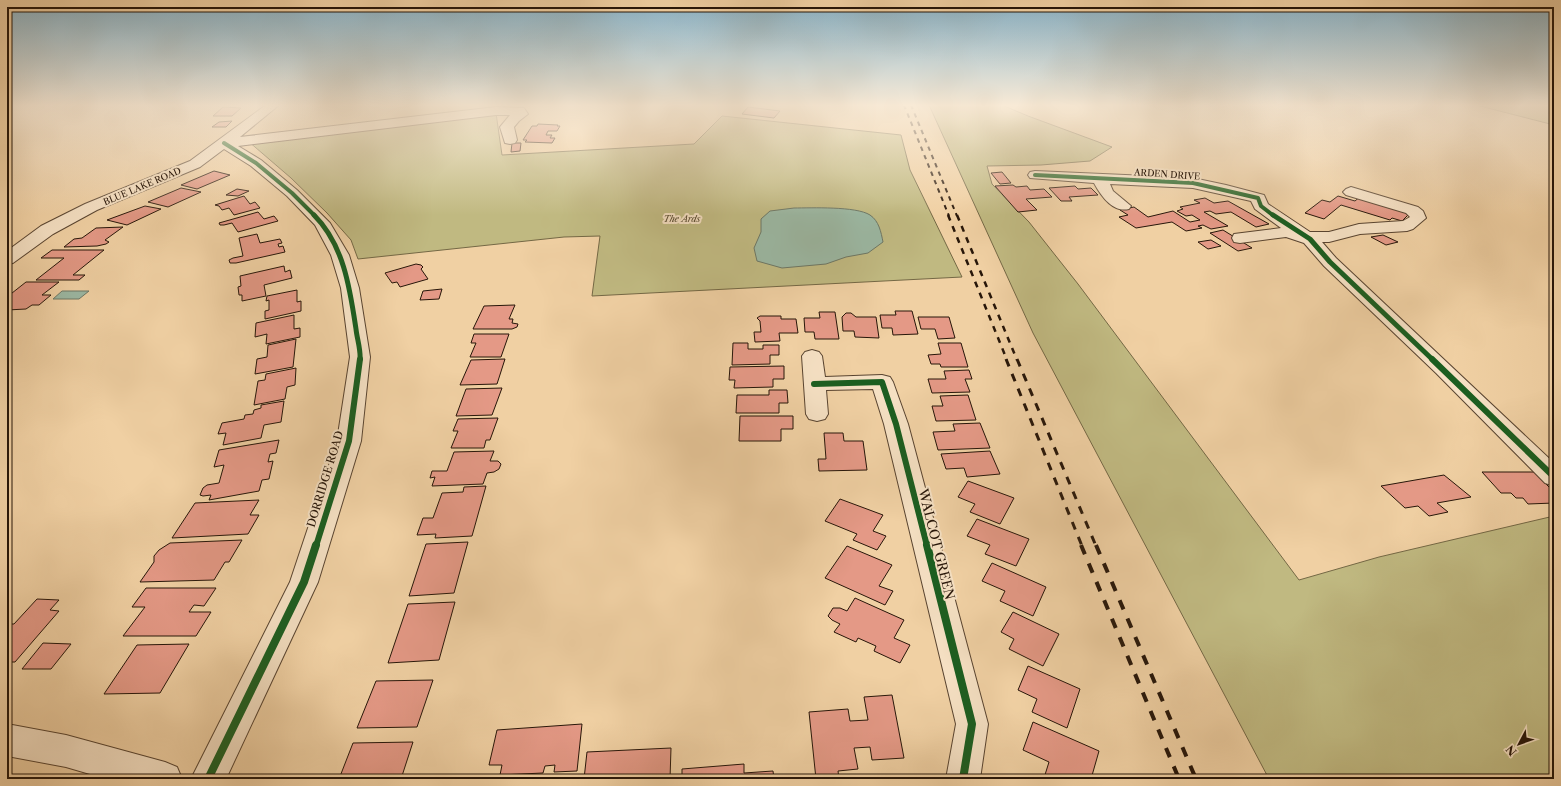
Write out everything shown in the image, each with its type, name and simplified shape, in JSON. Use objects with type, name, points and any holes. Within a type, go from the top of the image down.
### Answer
[{"type":"street","points":[[224,143],[235,142]]},
{"type":"street","name":"BLUE LAKE ROAD","points":[[7,259],[47,230],[92,207],[195,164],[224,143]]},
{"type":"street","name":"DORRIDGE ROAD","points":[[208,779],[304,582],[349,441],[360,357],[350,288],[340,255],[322,223],[292,193],[256,163],[224,143]]},
{"type":"street","name":"ARDEN DRIVE","points":[[1035,175],[1064,175],[1100,179],[1151,180],[1192,183],[1228,190],[1258,198],[1261,206],[1306,236]]},
{"type":"street","points":[[1100,179],[1107,193],[1123,206]]},
{"type":"street","points":[[1240,238],[1286,232],[1306,236],[1329,237],[1359,229],[1407,226],[1418,218],[1417,214],[1412,210],[1351,192]]},
{"type":"street","points":[[1306,236],[1330,262],[1444,369],[1554,477]]},
{"type":"street","points":[[812,356],[817,414]]},
{"type":"street","name":"WALCOT GREEN","points":[[814,384],[882,382],[896,424],[972,724],[963,779]]},
{"type":"street","points":[[7,740],[66,751],[165,779]]},
{"type":"green space","name":"The Ards","points":[[249,142],[500,142],[502,155],[694,144],[696,142],[903,142],[910,170],[962,277],[592,296],[600,236],[564,237],[358,259],[351,240],[327,213],[291,178]]},
{"type":"green space","points":[[946,142],[1098,142],[1112,147],[1090,161],[1041,165],[987,166],[992,184],[1029,222],[1078,284],[1299,580],[1379,557],[1554,516],[1554,779],[1269,779],[1033,333]]},
{"type":"shaded area","points":[[794,208],[833,208],[863,212],[876,220],[883,242],[868,253],[846,257],[826,264],[782,268],[757,261],[754,248],[761,232],[761,219],[770,211]]},
{"type":"shaded area","points":[[62,291],[89,291],[79,299],[53,299]]},
{"type":"building","points":[[525,142],[553,142],[552,143]]},
{"type":"building","points":[[512,143],[521,143],[520,151],[511,152]]},
{"type":"building","points":[[214,171],[230,175],[197,189],[181,185]]},
{"type":"building","points":[[1002,172],[1011,183],[1000,184],[991,173]]},
{"type":"building","points":[[1013,185],[1016,187],[1027,186],[1030,190],[1044,189],[1052,197],[1026,199],[1037,210],[1018,212],[995,186]]},
{"type":"building","points":[[1075,186],[1078,189],[1091,188],[1098,195],[1069,197],[1072,201],[1061,201],[1049,188]]},
{"type":"building","points":[[181,188],[201,192],[168,207],[148,202]]},
{"type":"building","points":[[237,189],[249,191],[238,196],[226,195]]},
{"type":"building","points":[[1362,195],[1413,210],[1402,221],[1392,218],[1390,220],[1341,205],[1324,219],[1305,213],[1322,200],[1330,202],[1338,196],[1355,201]]},
{"type":"building","points":[[244,196],[250,204],[255,202],[260,208],[234,215],[229,208],[222,210],[219,206],[215,205]]},
{"type":"building","points":[[1205,198],[1214,203],[1228,201],[1269,224],[1256,227],[1231,212],[1216,214],[1210,211],[1204,212],[1228,226],[1211,229],[1203,225],[1198,226],[1202,228],[1186,231],[1172,222],[1136,228],[1119,217],[1128,215],[1120,210],[1134,207],[1148,217],[1173,211],[1190,222],[1200,220],[1192,215],[1186,216],[1177,211],[1183,209],[1180,207],[1200,203],[1194,200]]},
{"type":"building","points":[[145,206],[161,209],[127,225],[107,220]]},
{"type":"building","points":[[258,212],[264,219],[274,216],[278,221],[238,232],[232,223],[220,225],[219,223]]},
{"type":"building","points":[[123,227],[105,240],[109,242],[106,244],[97,246],[64,247],[74,239],[82,238],[96,228]]},
{"type":"building","points":[[1223,230],[1252,248],[1238,251],[1210,233]]},
{"type":"building","points":[[257,234],[260,243],[280,239],[282,243],[278,244],[279,247],[283,246],[285,252],[230,263],[229,260],[243,256],[239,238]]},
{"type":"building","points":[[1383,235],[1398,242],[1386,245],[1371,237]]},
{"type":"building","points":[[1211,240],[1221,246],[1208,249],[1198,242]]},
{"type":"building","points":[[52,250],[104,250],[73,275],[85,275],[79,280],[36,280],[64,258],[41,258]]},
{"type":"building","points":[[416,264],[423,267],[421,269],[428,279],[400,287],[397,282],[392,283],[385,273]]},
{"type":"building","points":[[284,266],[285,272],[290,270],[292,278],[264,285],[266,296],[242,301],[242,295],[239,295],[238,287],[241,286],[240,276]]},
{"type":"building","points":[[26,282],[59,282],[42,295],[51,295],[39,305],[32,305],[26,309],[7,310],[7,297]]},
{"type":"building","points":[[442,289],[439,299],[420,300],[423,291]]},
{"type":"building","points":[[297,290],[297,302],[301,301],[301,311],[265,319],[265,311],[269,310],[269,300],[266,301],[267,296]]},
{"type":"building","points":[[515,305],[509,319],[513,319],[512,323],[518,324],[517,327],[512,329],[473,329],[484,306]]},
{"type":"building","points":[[895,311],[912,311],[918,334],[893,335],[892,328],[882,328],[880,315],[896,315]]},
{"type":"building","points":[[819,312],[835,312],[839,339],[815,339],[814,332],[805,332],[804,318],[820,318]]},
{"type":"building","points":[[846,313],[851,313],[856,317],[876,317],[879,338],[855,337],[854,331],[843,331],[842,317]]},
{"type":"building","points":[[294,315],[294,329],[300,328],[300,337],[266,344],[267,334],[255,337],[256,323]]},
{"type":"building","points":[[760,316],[781,316],[781,319],[796,319],[798,333],[779,333],[780,341],[755,342],[754,332],[761,332],[760,321],[757,318]]},
{"type":"building","points":[[918,317],[949,317],[955,338],[938,339],[935,329],[921,329]]},
{"type":"building","points":[[474,334],[509,334],[501,357],[470,357],[476,343],[471,343]]},
{"type":"building","points":[[296,339],[293,367],[255,374],[257,359],[267,357],[268,345]]},
{"type":"building","points":[[733,343],[748,343],[748,349],[763,349],[763,345],[779,345],[779,355],[770,355],[770,364],[732,365]]},
{"type":"building","points":[[938,343],[961,343],[968,367],[941,367],[940,364],[931,364],[928,355],[941,354]]},
{"type":"building","points":[[505,359],[497,384],[460,385],[471,360]]},
{"type":"building","points":[[784,366],[784,379],[773,379],[773,387],[734,388],[735,380],[729,380],[730,367]]},
{"type":"building","points":[[296,368],[295,385],[287,387],[285,399],[254,405],[258,381],[265,380],[266,374]]},
{"type":"building","points":[[969,370],[972,379],[965,379],[970,392],[932,393],[928,379],[946,379],[944,371]]},
{"type":"building","points":[[502,388],[492,415],[456,416],[466,389]]},
{"type":"building","points":[[769,390],[787,390],[788,403],[779,403],[779,413],[736,413],[737,395],[769,395]]},
{"type":"building","points":[[968,395],[976,420],[936,421],[932,406],[943,406],[940,396]]},
{"type":"building","points":[[284,401],[281,422],[264,425],[261,438],[223,445],[226,433],[218,434],[222,423],[244,419],[245,415],[253,414],[254,410],[261,408],[261,405]]},
{"type":"building","points":[[740,416],[793,416],[793,429],[781,429],[781,441],[739,441]]},
{"type":"building","points":[[498,418],[490,440],[486,440],[484,448],[451,448],[458,431],[453,431],[458,419]]},
{"type":"building","points":[[980,423],[990,448],[938,450],[933,432],[955,431],[953,424]]},
{"type":"building","points":[[824,433],[843,433],[844,441],[863,441],[867,470],[819,471],[818,459],[826,459]]},
{"type":"building","points":[[279,440],[276,453],[270,454],[268,462],[273,461],[269,479],[262,480],[259,491],[209,500],[211,495],[200,495],[203,488],[207,485],[219,483],[224,465],[214,467],[219,450]]},
{"type":"building","points":[[494,451],[490,461],[498,461],[501,464],[499,469],[494,472],[487,473],[483,484],[432,486],[435,477],[430,478],[432,471],[447,471],[454,452]]},
{"type":"building","points":[[990,451],[1000,474],[967,477],[964,468],[946,469],[941,454]]},
{"type":"building","points":[[1482,472],[1534,472],[1554,492],[1554,503],[1528,504],[1523,498],[1516,498],[1511,493],[1501,493]]},
{"type":"building","points":[[1444,475],[1471,497],[1437,503],[1448,512],[1429,516],[1418,506],[1405,508],[1381,486]]},
{"type":"building","points":[[968,481],[1014,498],[1000,524],[970,512],[975,504],[958,497]]},
{"type":"building","points":[[486,486],[472,536],[435,538],[436,534],[417,535],[423,518],[433,518],[442,493],[463,492],[464,487]]},
{"type":"building","points":[[840,499],[883,515],[873,531],[886,536],[877,550],[853,540],[857,534],[825,521]]},
{"type":"building","points":[[259,500],[250,515],[259,515],[248,534],[172,538],[195,503]]},
{"type":"building","points":[[977,519],[1029,539],[1016,566],[985,554],[990,545],[967,536]]},
{"type":"building","points":[[242,540],[229,562],[225,562],[214,580],[140,582],[154,562],[154,556],[159,550],[170,543]]},
{"type":"building","points":[[468,542],[454,593],[409,596],[426,544]]},
{"type":"building","points":[[847,546],[892,565],[879,586],[893,591],[885,605],[825,578]]},
{"type":"building","points":[[992,563],[1046,587],[1033,616],[1000,601],[1005,591],[982,581]]},
{"type":"building","points":[[146,588],[216,588],[204,606],[194,605],[189,612],[211,612],[196,636],[123,636],[145,607],[132,607]]},
{"type":"building","points":[[855,598],[904,620],[894,638],[910,645],[900,663],[874,651],[876,646],[858,638],[856,642],[834,632],[840,624],[828,616],[833,608],[840,608],[847,611]]},
{"type":"building","points":[[37,599],[59,600],[50,610],[59,611],[15,662],[7,662],[7,624],[14,624]]},
{"type":"building","points":[[455,602],[439,660],[388,663],[408,604]]},
{"type":"building","points":[[1013,612],[1059,634],[1043,666],[1009,649],[1014,639],[1001,632]]},
{"type":"building","points":[[43,643],[71,644],[51,669],[22,669]]},
{"type":"building","points":[[189,644],[160,693],[104,694],[137,645]]},
{"type":"building","points":[[1028,666],[1080,689],[1067,728],[1032,712],[1037,699],[1018,690]]},
{"type":"building","points":[[433,680],[417,727],[357,728],[376,681]]},
{"type":"building","points":[[892,695],[904,758],[872,760],[870,747],[854,748],[858,769],[838,771],[839,779],[816,779],[809,712],[848,709],[850,721],[868,720],[864,697]]},
{"type":"building","points":[[1033,722],[1099,751],[1091,779],[1044,778],[1049,762],[1023,750]]},
{"type":"building","points":[[582,724],[577,771],[554,772],[555,765],[545,766],[543,773],[500,775],[502,765],[489,765],[497,730]]},
{"type":"building","points":[[413,742],[401,779],[339,779],[353,743]]},
{"type":"building","points":[[671,748],[670,779],[584,779],[587,752]]},
{"type":"building","points":[[744,764],[744,773],[773,771],[774,779],[682,779],[682,769]]},
{"type":"railway","points":[[919,142],[949,216]]},
{"type":"railway","points":[[926,142],[957,216]]},
{"type":"railway","points":[[948,215],[1007,360]]},
{"type":"railway","points":[[957,215],[1017,360]]},
{"type":"railway","points":[[1006,359],[1082,546]]},
{"type":"railway","points":[[1017,359],[1096,546]]},
{"type":"railway","points":[[1081,545],[1179,779]]},
{"type":"railway","points":[[1096,545],[1196,779]]},
{"type":"cycle path","points":[[208,779],[304,582],[349,441],[360,357],[350,288],[340,255],[322,223],[292,193],[256,163],[224,143]]},
{"type":"cycle path","points":[[1035,175],[1193,183],[1218,187],[1258,198],[1261,206],[1271,214],[1310,239],[1330,262],[1554,477]]},
{"type":"cycle path","points":[[814,384],[882,382],[896,424],[972,724],[963,779]]}]
